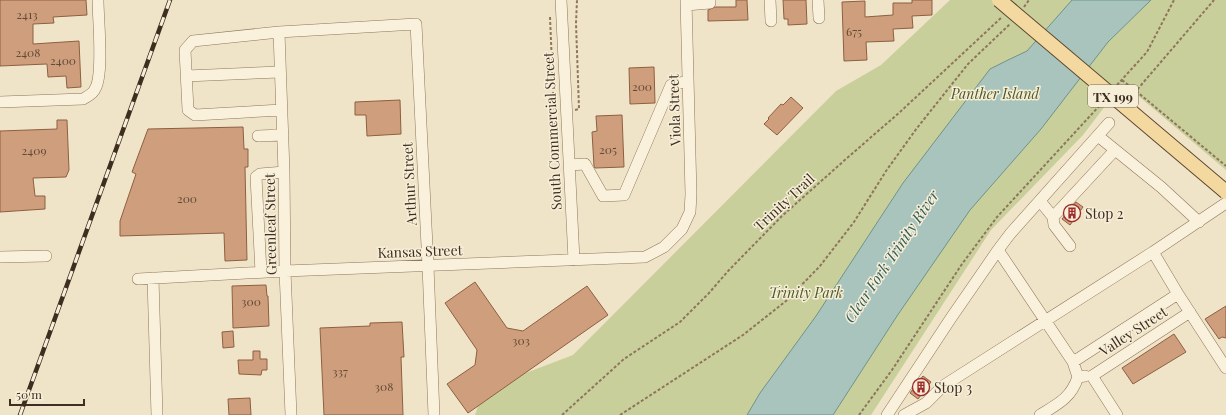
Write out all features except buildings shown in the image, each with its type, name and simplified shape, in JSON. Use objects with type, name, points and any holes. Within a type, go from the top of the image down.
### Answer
[{"type":"main road","name":"TX 199","points":[[999,0],[1226,192]]},
{"type":"street","points":[[0,102],[84,98],[90,96],[96,89],[100,72],[98,0]]},
{"type":"street","name":"South Commercial Street","points":[[561,0],[574,260]]},
{"type":"street","points":[[686,2],[710,3],[710,0]]},
{"type":"street","points":[[770,0],[771,21]]},
{"type":"street","points":[[818,0],[819,18]]},
{"type":"street","name":"Viola Street","points":[[686,2],[692,194],[690,212],[687,218]]},
{"type":"street","name":"Arthur Street","points":[[279,32],[416,24],[434,415]]},
{"type":"street","points":[[279,32],[193,41],[185,50],[188,110],[195,115],[282,110]]},
{"type":"street","name":"Greenleaf Street","points":[[279,32],[284,172],[285,271],[292,415]]},
{"type":"street","points":[[186,76],[280,72]]},
{"type":"street","points":[[569,165],[585,164],[603,196],[624,195],[671,85],[688,81]]},
{"type":"street","points":[[893,412],[998,250],[1010,234],[1109,123]]},
{"type":"street","points":[[258,136],[283,135]]},
{"type":"street","points":[[1098,136],[1183,206],[1199,222]]},
{"type":"street","points":[[1053,217],[1115,150]]},
{"type":"street","points":[[261,272],[256,177],[260,174],[284,172]]},
{"type":"street","points":[[1040,201],[1053,217],[1054,225],[1070,246]]},
{"type":"street","points":[[904,415],[926,403],[943,386],[1226,204]]},
{"type":"street","name":"Kansas Street","points":[[138,279],[261,272],[645,257],[664,247],[682,229],[687,218]]},
{"type":"street","points":[[998,250],[1073,362],[1078,377],[1075,387],[1067,398],[1040,415]]},
{"type":"street","points":[[1153,252],[1178,294],[1226,368]]},
{"type":"street","points":[[0,257],[46,256]]},
{"type":"street","points":[[153,278],[157,415]]},
{"type":"street","points":[[1073,362],[1178,294]]},
{"type":"street","name":"Valley Street","points":[[1092,376],[1190,312]]},
{"type":"street","points":[[1078,377],[1092,376],[1116,415]]},
{"type":"path","points":[[566,113],[579,109],[576,24],[577,0]]},
{"type":"path","points":[[1022,11],[1029,0]]},
{"type":"path","points":[[1117,85],[1147,52],[1174,0]]},
{"type":"path","points":[[1136,90],[1214,0]]},
{"type":"path","name":"Trinity Trail","points":[[562,415],[624,359],[680,322],[782,216],[900,112],[1005,14]]},
{"type":"path","points":[[550,17],[556,160]]},
{"type":"path","points":[[620,415],[743,335],[786,301],[820,266],[854,222],[916,128],[979,53],[1013,21]]},
{"type":"path","points":[[1122,80],[1136,90],[1226,166]]},
{"type":"path","points":[[859,415],[892,370],[962,264],[997,217],[1103,101]]},
{"type":"green space","name":"Trinity Park","points":[[950,0],[1226,0],[1226,170],[1136,94],[1122,84],[1083,135],[991,230],[871,415],[475,415],[478,406],[523,374],[573,355],[836,91],[881,65]]},
{"type":"water","name":"Clear Fork Trinity River","points":[[1072,0],[1151,0],[1108,42],[1041,129],[970,210],[897,316],[833,415],[747,415],[760,393],[816,316],[903,183],[990,69],[1027,51]]},
{"type":"railway","points":[[20,415],[170,0]]},
{"type":"place","name":"Stop 2","points":[[1072,213]]},
{"type":"place","name":"Stop 3","points":[[921,387]]},
{"type":"park label","name":"Panther Island","points":[[995,93]]}]
